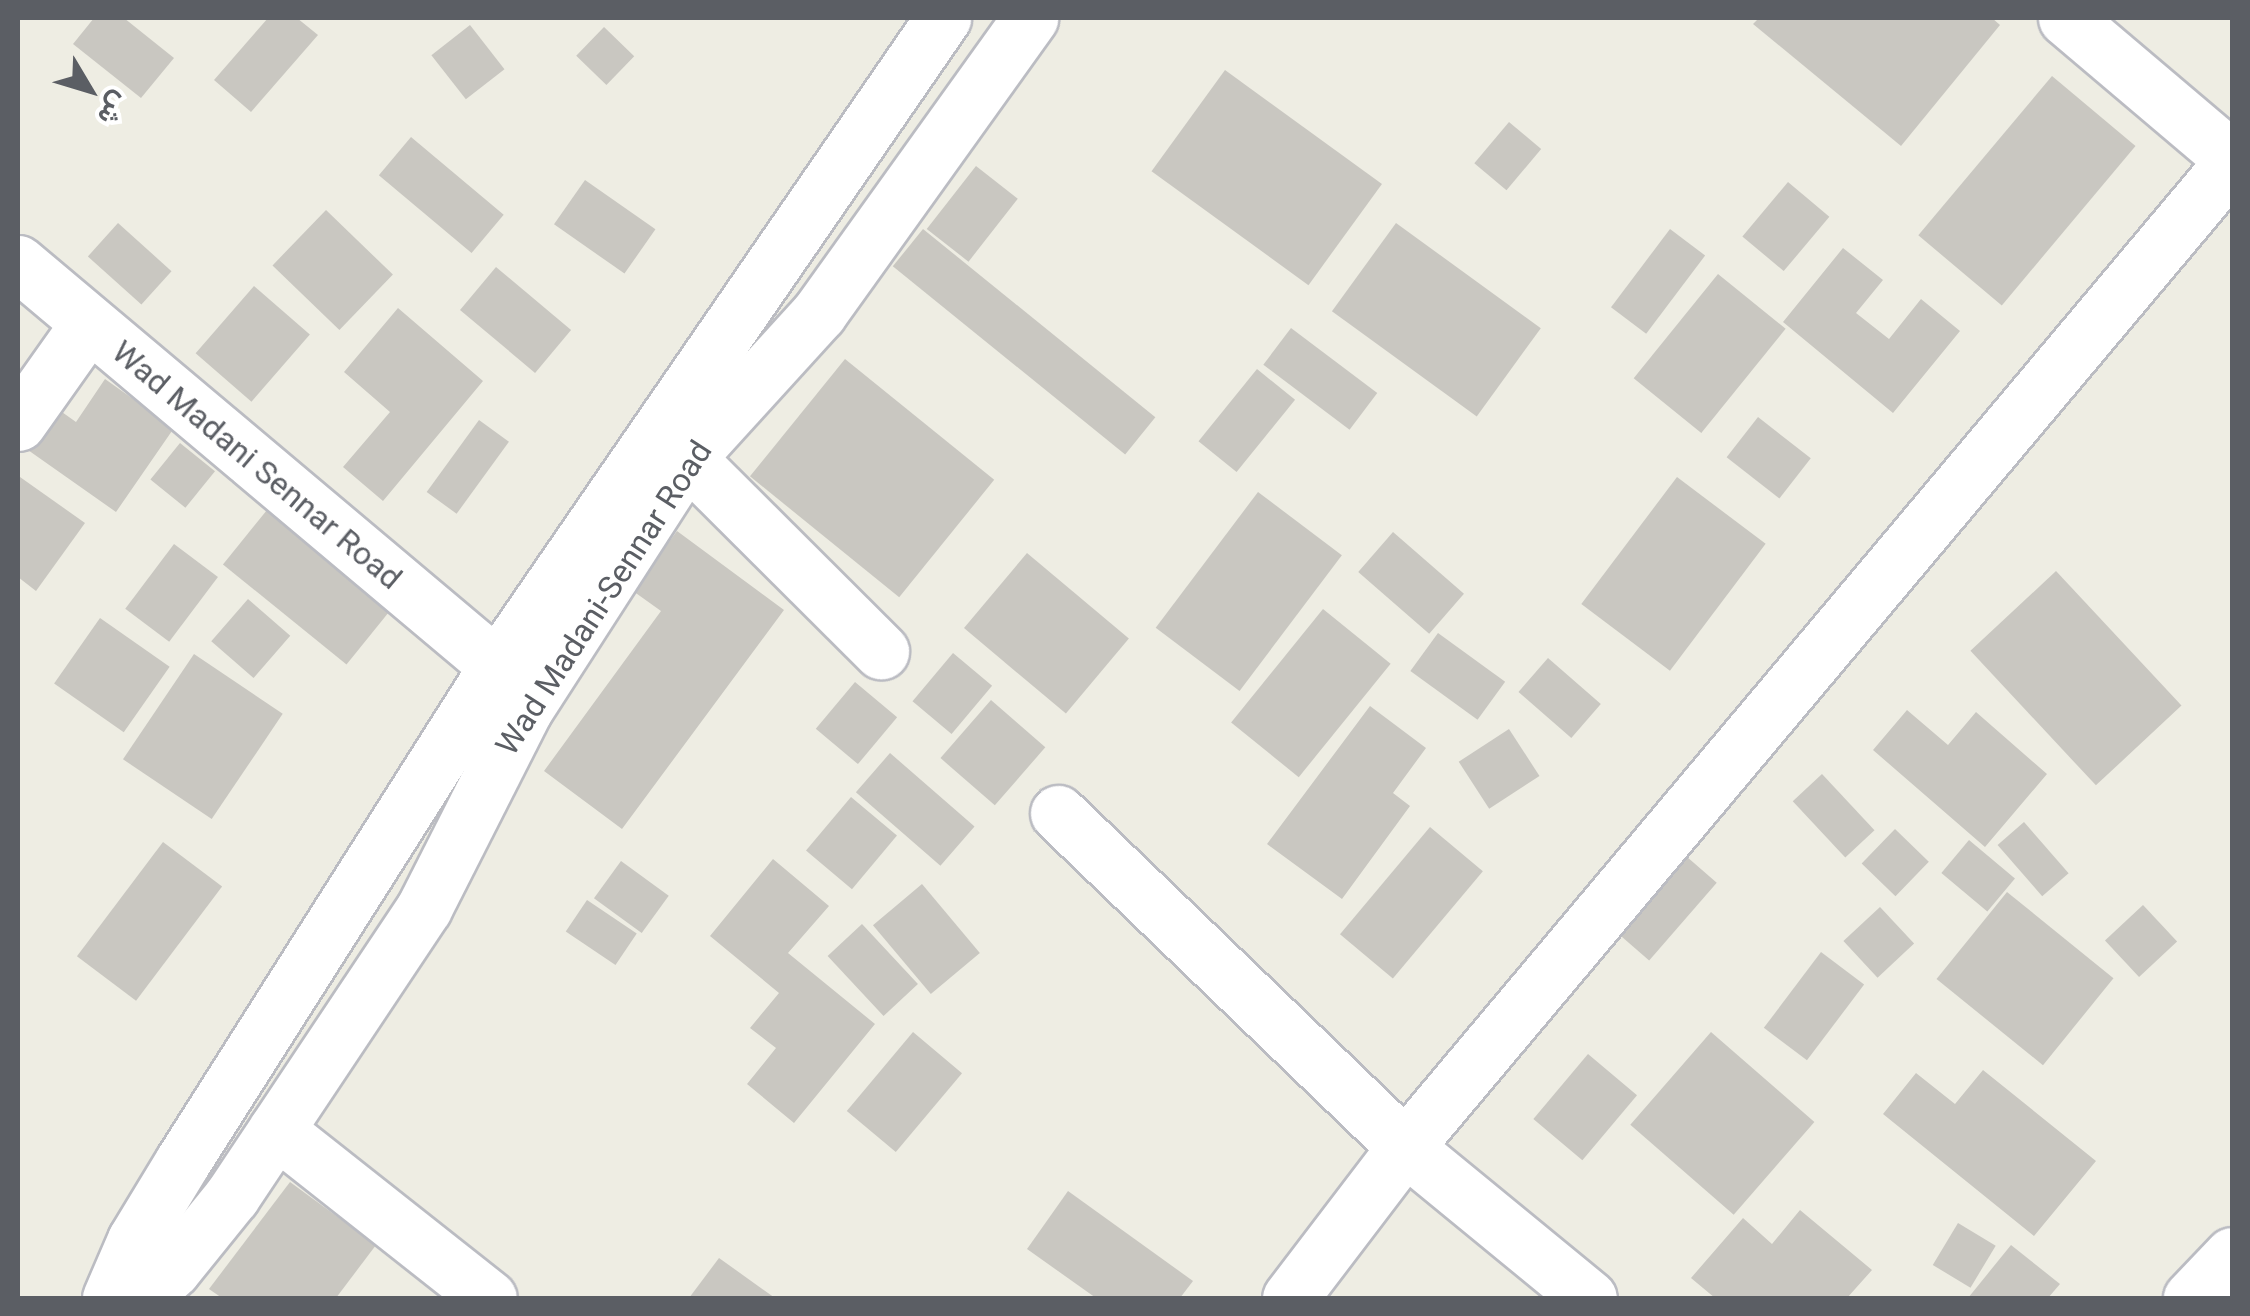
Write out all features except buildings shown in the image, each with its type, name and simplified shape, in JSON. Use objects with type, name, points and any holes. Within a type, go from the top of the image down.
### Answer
[{"type":"street","name":"Wad Madani-Sennar Road","points":[[110,1298],[135,1240],[183,1161],[496,666],[943,18]]},
{"type":"street","name":"Wad Madani-Sennar Road","points":[[142,1298],[173,1270],[232,1196],[424,908],[525,709],[687,458],[819,313],[1030,18]]},
{"type":"street","points":[[1290,1298],[1405,1147],[2232,160],[2066,18]]},
{"type":"street","name":"Wad Madani Sennar Road","points":[[18,263],[496,666]]},
{"type":"street","points":[[18,423],[88,324]]},
{"type":"street","points":[[687,458],[881,651]]},
{"type":"street","points":[[1058,813],[1405,1147],[1589,1298]]},
{"type":"street","points":[[276,1130],[489,1298]]},
{"type":"street","points":[[2191,1298],[2232,1255]]}]
